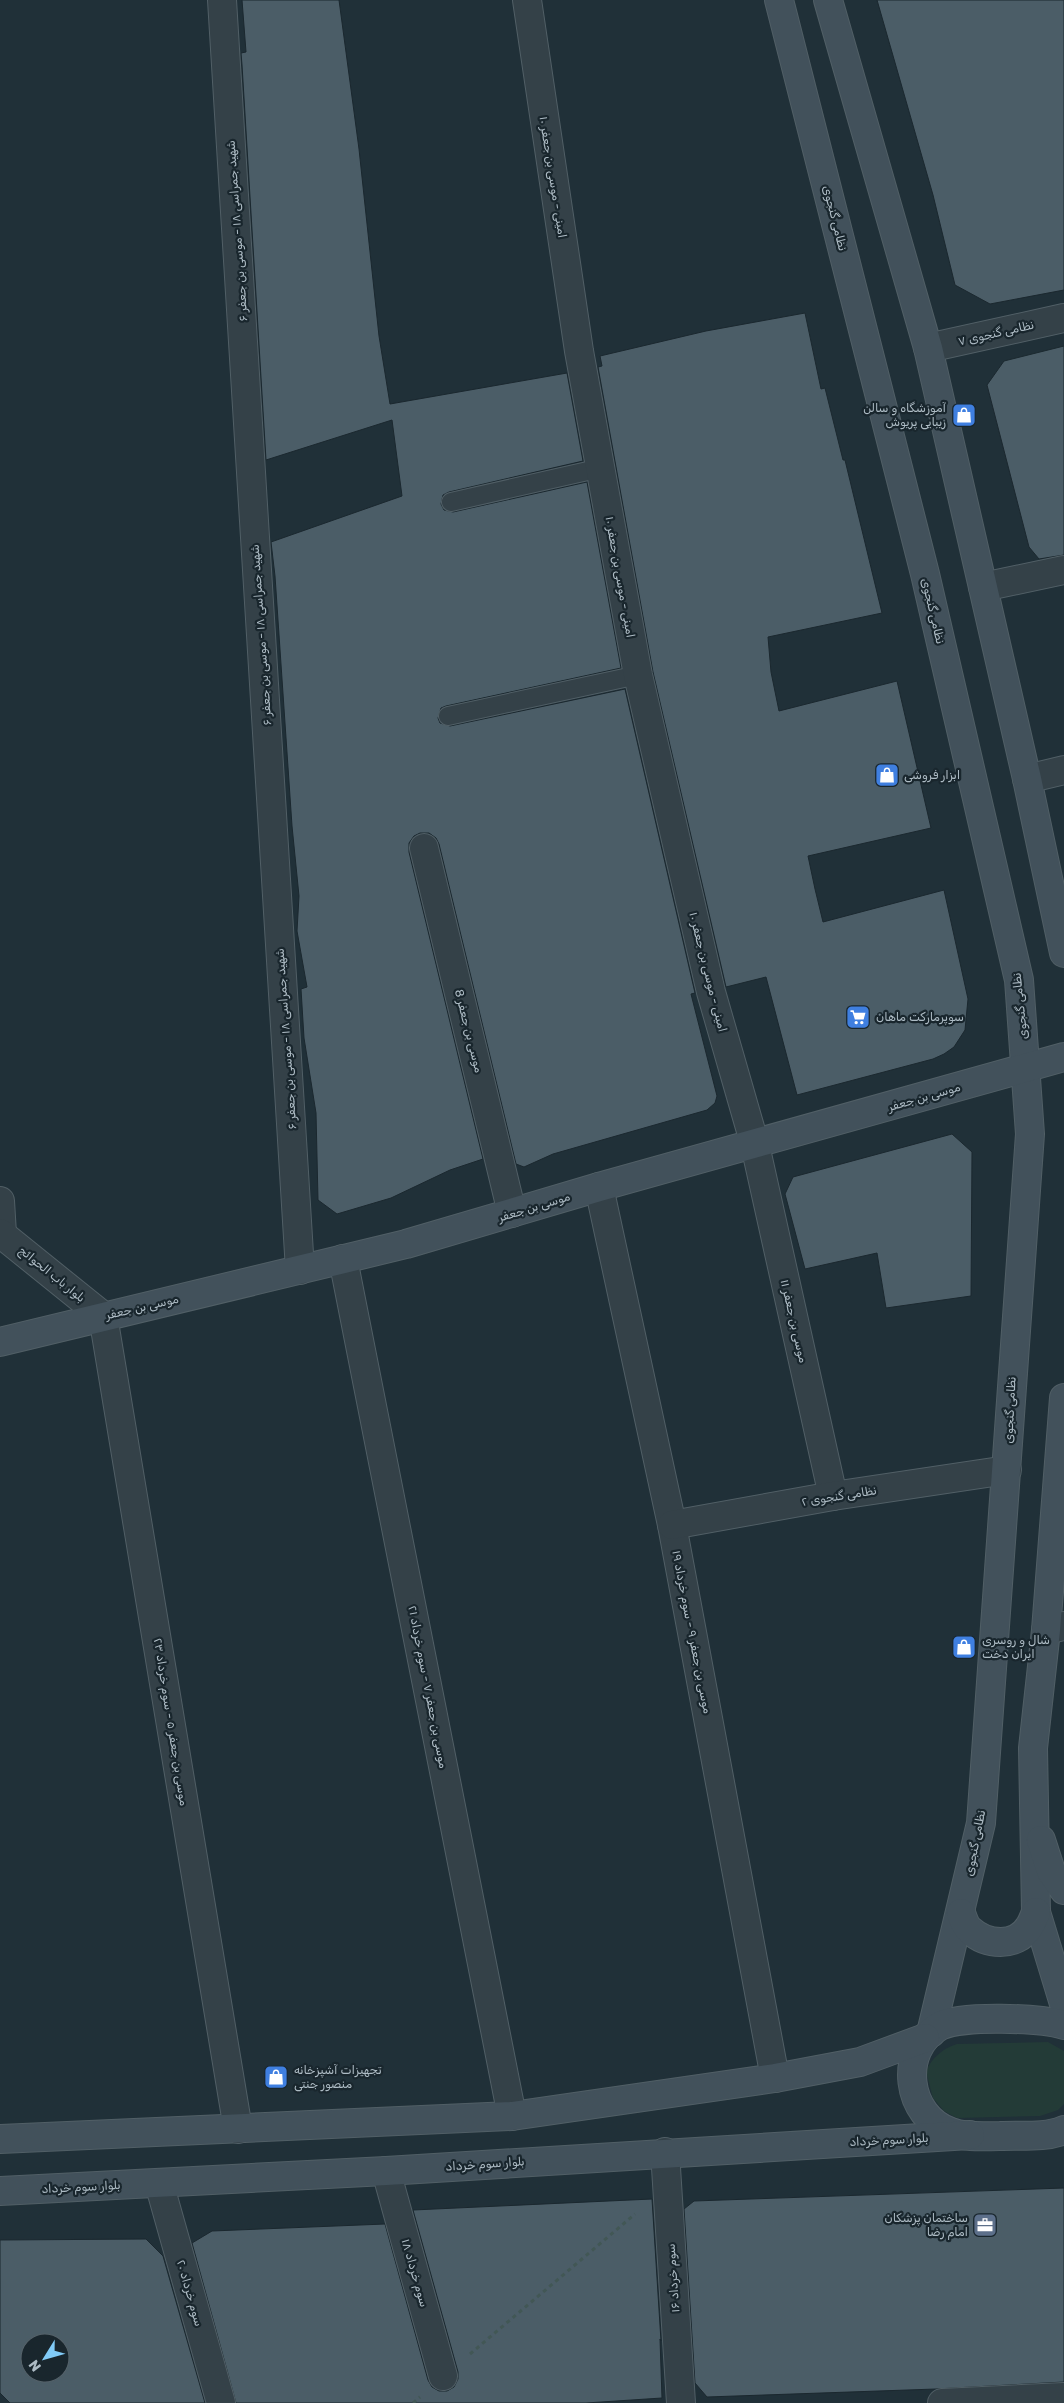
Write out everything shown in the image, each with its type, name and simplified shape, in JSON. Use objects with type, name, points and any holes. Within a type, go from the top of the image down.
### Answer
[{"type":"street","name":"شهید جمراسی ۱۸ - موسی بن جعفر ۶","points":[[222,0],[300,1270]]},
{"type":"street","name":"امینی - موسی بن جعفر ۱۰","points":[[527,0],[579,351],[638,675],[711,992],[755,1145]]},
{"type":"street","name":"نظامی گنجوی","points":[[780,0],[936,622],[1019,980],[1030,1134],[981,1823],[928,2035],[916,2054],[911,2073],[913,2092],[922,2109],[934,2123],[951,2132],[970,2135]]},
{"type":"street","points":[[828,0],[928,348],[1027,779],[1064,952]]},
{"type":"street","name":"نظامی گنجوی ۷","points":[[928,348],[1064,318]]},
{"type":"street","points":[[983,587],[1064,570]]},
{"type":"street","points":[[1027,779],[1064,770]]},
{"type":"street","name":"موسی بن جعفر 8","points":[[424,848],[512,1213]]},
{"type":"street","name":"موسی بن جعفر","points":[[0,1342],[406,1244],[599,1187],[755,1145],[1064,1057]]},
{"type":"street","name":"موسی بن جعفر ۱۱","points":[[755,1145],[833,1496]]},
{"type":"street","name":"موسی بن جعفر ۹ - سوم خرداد ۱۹","points":[[599,1187],[672,1525],[775,2078]]},
{"type":"street","points":[[0,1200],[1,1234]]},
{"type":"street","name":"بلوار باب الحوائج","points":[[1,1234],[103,1316]]},
{"type":"street","name":"موسی بن جعفر ۷ - سوم خرداد ۲۱","points":[[343,1259],[512,2116]]},
{"type":"street","name":"موسی بن جعفر ۵ - سوم خرداد ۲۳","points":[[103,1316],[238,2129]]},
{"type":"street","points":[[1064,1398],[1055,1628],[1033,1748],[1036,1912],[1064,2004]]},
{"type":"street","name":"نظامی گنجوی ۲","points":[[672,1525],[833,1496],[1007,1470]]},
{"type":"street","points":[[1034,1817],[1050,1871],[1064,1890]]},
{"type":"street","points":[[960,1912],[968,1928],[982,1940],[999,1943],[1016,1939],[1029,1928],[1036,1912]]},
{"type":"street","points":[[0,2139],[512,2116],[775,2078],[860,2062],[928,2035],[940,2026],[958,2020],[1048,2020],[1064,2025]]},
{"type":"street","points":[[970,2135],[1060,2133]]},
{"type":"street","name":"بلوار سوم خرداد","points":[[0,2191],[386,2171],[665,2152],[970,2135]]},
{"type":"street","name":"سوم خرداد ۱۶","points":[[665,2152],[682,2403]]},
{"type":"street","name":"سوم خرداد ۱۸","points":[[386,2171],[443,2376]]},
{"type":"street","name":"سوم خرداد ۲۰","points":[[159,2183],[221,2403]]},
{"type":"street","points":[[942,2403],[1064,2397]]},
{"type":"lane","points":[[451,502],[600,468]]},
{"type":"lane","points":[[448,716],[638,675]]},
{"type":"path","points":[[412,2403],[667,2187]]},
{"type":"green space","points":[[1048,2042],[1064,2051],[1064,2104],[1058,2110],[1040,2116],[957,2118],[944,2111],[933,2098],[926,2071],[935,2058],[947,2048],[957,2044]]},
{"type":"building","points":[[242,0],[339,0],[359,149],[379,336],[390,404],[567,373],[583,461],[449,492],[443,495],[441,504],[444,510],[453,512],[587,482],[621,668],[446,706],[441,708],[438,718],[440,723],[450,726],[625,689],[695,993],[691,994],[717,1096],[715,1103],[707,1110],[553,1154],[524,1167],[516,1164],[439,844],[436,838],[429,833],[420,833],[414,836],[409,843],[409,852],[483,1159],[450,1170],[391,1198],[337,1214],[318,1200],[316,1113],[304,1038],[301,989],[307,987],[297,931],[299,896],[271,542],[402,496],[392,420],[266,460],[241,53],[246,52]]},
{"type":"building","points":[[877,0],[1064,0],[1064,290],[990,304],[955,285],[933,195]]},
{"type":"building","points":[[805,313],[821,389],[825,388],[843,460],[845,460],[882,613],[768,637],[771,672],[779,711],[897,681],[931,828],[808,856],[815,889],[823,922],[944,890],[968,999],[965,1030],[954,1047],[944,1054],[933,1059],[797,1095],[766,977],[726,987],[653,672],[598,367],[602,366],[600,356],[706,331]]},
{"type":"building","points":[[1064,346],[1064,555],[1039,559],[1029,547],[987,385],[1004,361]]},
{"type":"building","points":[[952,1134],[972,1152],[971,1296],[886,1308],[877,1253],[805,1269],[785,1194],[793,1177]]},
{"type":"building","points":[[1064,2188],[1064,2382],[936,2389],[707,2397],[695,2383],[684,2209],[694,2201]]},
{"type":"building","points":[[652,2199],[661,2341],[660,2339],[662,2398],[586,2403],[236,2403],[192,2243],[212,2231],[385,2224],[428,2380],[432,2387],[439,2391],[447,2391],[454,2387],[458,2379],[458,2372],[413,2210]]},
{"type":"building","points":[[146,2239],[163,2256],[205,2403],[10,2403],[0,2393],[0,2240]]},
{"type":"place","name":"آموزشگاه و سالن زیبایی پریوش","points":[[964,415]]},
{"type":"place","name":"ابزار فروشی","points":[[887,775]]},
{"type":"place","name":"سوپرمارکت ماهان","points":[[858,1017]]},
{"type":"place","name":"شال و روسری ایران دخت","points":[[964,1647]]},
{"type":"place","name":"تجهیزات آشپزخانه منصور جنتی","points":[[276,2077]]},
{"type":"place","name":"ساختمان پزشکان امام رضا","points":[[985,2225]]}]
